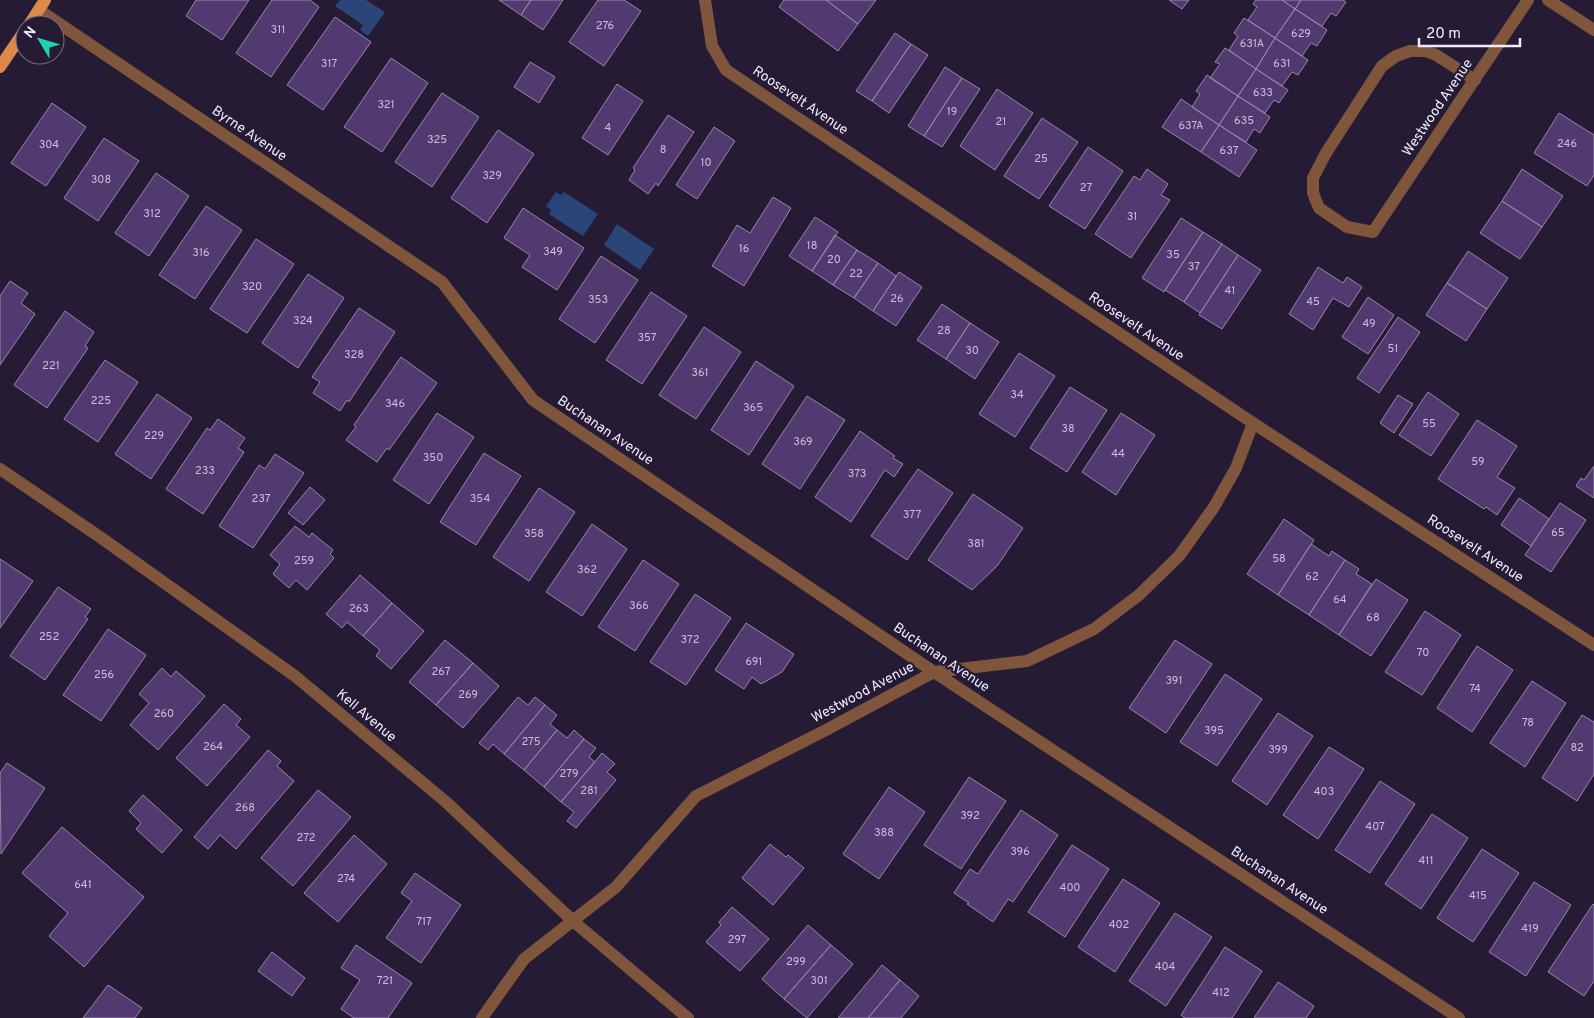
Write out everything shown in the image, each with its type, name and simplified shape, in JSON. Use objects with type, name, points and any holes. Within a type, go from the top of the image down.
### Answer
[{"type":"main road","points":[[0,67],[15,45]]},
{"type":"street","name":"Roosevelt Avenue","points":[[706,0],[712,46],[726,70],[1253,423],[1594,645]]},
{"type":"street","name":"Westwood Avenue","points":[[1475,80],[1436,55],[1426,51],[1410,51],[1396,56],[1382,66],[1326,153],[1313,178],[1313,193],[1320,208],[1347,227],[1373,232],[1475,80],[1528,0]]},
{"type":"street","points":[[1548,0],[1594,30]]},
{"type":"street","name":"Byrne Avenue","points":[[42,5],[442,282]]},
{"type":"street","name":"Buchanan Avenue","points":[[442,282],[533,400],[934,672],[1459,1018]]},
{"type":"street","name":"Westwood Avenue","points":[[482,1018],[524,959],[616,887],[696,796],[826,730],[934,672],[1027,661],[1094,629],[1139,595],[1179,556],[1214,507],[1236,468],[1253,423]]},
{"type":"street","name":"Kell Avenue","points":[[0,468],[100,536],[294,676],[446,802],[573,921],[688,1018]]},
{"type":"water","points":[[340,0],[366,0],[385,12],[368,36],[360,30],[363,25],[335,6]]},
{"type":"water","points":[[556,192],[561,195],[564,192],[598,214],[583,236],[549,214],[551,210],[546,206]]},
{"type":"water","points":[[617,224],[654,249],[640,270],[604,245]]},
{"type":"building","points":[[196,0],[249,0],[222,40],[186,16]]},
{"type":"building","points":[[272,0],[310,0],[319,7],[271,77],[236,53]]},
{"type":"building","points":[[499,0],[531,0],[521,15]]},
{"type":"building","points":[[531,0],[563,0],[543,30],[521,15]]},
{"type":"building","points":[[598,0],[624,0],[641,11],[604,66],[569,42]]},
{"type":"building","points":[[784,0],[826,0],[858,24],[838,51],[779,7]]},
{"type":"building","points":[[826,0],[876,0],[858,24]]},
{"type":"building","points":[[1169,0],[1189,0],[1182,9]]},
{"type":"building","points":[[1256,0],[1282,0],[1295,9],[1275,38],[1248,20],[1257,7],[1253,4]]},
{"type":"building","points":[[1282,0],[1301,0],[1295,9]]},
{"type":"building","points":[[1301,0],[1343,0],[1346,2],[1336,16],[1331,13],[1322,26],[1295,9]]},
{"type":"building","points":[[1295,9],[1327,30],[1317,46],[1311,43],[1302,56],[1275,38]]},
{"type":"building","points":[[335,17],[371,42],[323,110],[287,85]]},
{"type":"building","points":[[1244,18],[1275,38],[1256,69],[1229,50],[1238,36],[1234,33]]},
{"type":"building","points":[[895,33],[911,44],[872,101],[856,91]]},
{"type":"building","points":[[1275,38],[1308,60],[1298,75],[1292,72],[1282,86],[1256,69]]},
{"type":"building","points":[[911,44],[928,55],[889,113],[872,101]]},
{"type":"building","points":[[1225,48],[1256,69],[1238,96],[1210,78],[1220,64],[1215,62]]},
{"type":"building","points":[[391,58],[428,83],[382,152],[344,127]]},
{"type":"building","points":[[530,62],[555,77],[539,103],[514,87]]},
{"type":"building","points":[[945,67],[962,78],[924,136],[908,126]]},
{"type":"building","points":[[1256,69],[1288,90],[1279,103],[1274,100],[1265,113],[1238,96]]},
{"type":"building","points":[[1207,75],[1238,96],[1219,125],[1192,107],[1200,94],[1196,91]]},
{"type":"building","points":[[962,78],[980,89],[942,147],[924,136]]},
{"type":"building","points":[[617,84],[643,101],[608,155],[582,138]]},
{"type":"building","points":[[997,89],[1033,113],[995,170],[960,146]]},
{"type":"building","points":[[442,93],[479,117],[432,187],[395,162]]},
{"type":"building","points":[[1238,96],[1270,117],[1260,133],[1254,129],[1246,142],[1219,125]]},
{"type":"building","points":[[1181,99],[1219,125],[1201,152],[1162,127]]},
{"type":"building","points":[[52,103],[86,127],[46,186],[11,163]]},
{"type":"building","points":[[1559,113],[1594,135],[1594,175],[1587,186],[1534,153]]},
{"type":"building","points":[[668,115],[694,132],[658,186],[656,183],[648,194],[629,180],[635,170],[633,168]]},
{"type":"building","points":[[1042,118],[1078,142],[1039,199],[1004,176]]},
{"type":"building","points":[[1219,125],[1257,150],[1239,177],[1201,152]]},
{"type":"building","points":[[714,127],[735,141],[697,199],[676,185]]},
{"type":"building","points":[[498,130],[534,154],[487,223],[451,198]]},
{"type":"building","points":[[104,138],[139,161],[98,221],[64,198]]},
{"type":"building","points":[[1088,147],[1123,171],[1085,229],[1049,206]]},
{"type":"building","points":[[1147,169],[1168,184],[1161,195],[1170,200],[1131,258],[1095,234],[1134,176],[1140,180]]},
{"type":"building","points":[[1522,169],[1563,196],[1542,227],[1502,201]]},
{"type":"building","points":[[156,173],[189,196],[149,256],[115,233]]},
{"type":"building","points":[[773,197],[791,208],[744,286],[712,266],[737,225],[750,233]]},
{"type":"building","points":[[1502,201],[1542,227],[1520,259],[1480,233]]},
{"type":"building","points":[[206,206],[242,230],[195,299],[159,275]]},
{"type":"building","points":[[523,208],[584,248],[557,290],[522,267],[530,255],[504,238]]},
{"type":"building","points":[[815,217],[838,232],[812,271],[789,256]]},
{"type":"building","points":[[1181,218],[1203,232],[1164,292],[1142,278]]},
{"type":"building","points":[[1203,232],[1222,244],[1184,302],[1165,290]]},
{"type":"building","points":[[835,235],[857,250],[833,285],[812,271]]},
{"type":"building","points":[[256,239],[294,264],[247,333],[210,309]]},
{"type":"building","points":[[1222,244],[1238,255],[1200,313],[1184,302]]},
{"type":"building","points":[[857,250],[878,263],[854,298],[833,285]]},
{"type":"building","points":[[1468,251],[1508,278],[1487,309],[1447,283]]},
{"type":"building","points":[[1238,255],[1261,270],[1222,329],[1199,315]]},
{"type":"building","points":[[601,256],[638,280],[595,343],[559,319]]},
{"type":"building","points":[[878,263],[896,276],[873,311],[854,298]]},
{"type":"building","points":[[1318,267],[1343,283],[1347,277],[1362,287],[1349,307],[1333,298],[1313,330],[1289,314]]},
{"type":"building","points":[[899,272],[922,287],[896,326],[873,311]]},
{"type":"building","points":[[308,274],[344,298],[298,368],[262,343]]},
{"type":"building","points":[[10,281],[28,293],[21,303],[35,314],[0,365],[0,296]]},
{"type":"building","points":[[1447,283],[1487,309],[1466,341],[1426,315]]},
{"type":"building","points":[[651,292],[687,316],[642,384],[606,360]]},
{"type":"building","points":[[1368,297],[1394,315],[1368,354],[1342,337]]},
{"type":"building","points":[[942,304],[970,323],[946,359],[917,340]]},
{"type":"building","points":[[359,308],[395,332],[349,402],[347,400],[340,411],[313,393],[320,382],[312,377]]},
{"type":"building","points":[[65,311],[94,332],[85,346],[88,348],[47,408],[14,385]]},
{"type":"building","points":[[1398,317],[1420,332],[1379,393],[1357,378]]},
{"type":"building","points":[[970,323],[999,342],[975,379],[946,359]]},
{"type":"building","points":[[704,327],[741,352],[696,419],[659,395]]},
{"type":"building","points":[[1019,353],[1055,376],[1015,437],[979,414]]},
{"type":"building","points":[[401,357],[437,383],[389,450],[387,448],[377,462],[346,440],[356,427],[354,425]]},
{"type":"building","points":[[105,360],[138,382],[98,442],[64,419]]},
{"type":"building","points":[[756,361],[794,386],[749,455],[711,430]]},
{"type":"building","points":[[1070,387],[1107,410],[1067,472],[1030,448]]},
{"type":"building","points":[[1428,392],[1459,414],[1431,456],[1399,435]]},
{"type":"building","points":[[157,394],[192,418],[151,479],[115,454]]},
{"type":"building","points":[[1398,395],[1413,404],[1394,433],[1380,423]]},
{"type":"building","points":[[807,396],[845,420],[800,489],[762,464]]},
{"type":"building","points":[[437,413],[474,437],[429,504],[393,480]]},
{"type":"building","points":[[1121,413],[1155,435],[1116,495],[1082,472]]},
{"type":"building","points":[[218,419],[245,438],[238,448],[244,452],[203,514],[166,489],[207,428],[210,430]]},
{"type":"building","points":[[1477,420],[1517,446],[1497,477],[1515,488],[1497,515],[1486,507],[1484,509],[1438,479]]},
{"type":"building","points":[[860,431],[903,464],[894,477],[885,470],[851,522],[815,497]]},
{"type":"building","points":[[484,453],[521,476],[476,545],[440,522]]},
{"type":"building","points":[[275,454],[304,473],[253,548],[219,526],[259,465],[265,469]]},
{"type":"building","points":[[1594,466],[1594,498],[1576,486],[1581,478],[1584,480]]},
{"type":"building","points":[[918,469],[953,493],[907,560],[871,536]]},
{"type":"building","points":[[310,487],[325,500],[303,525],[288,513]]},
{"type":"building","points":[[539,488],[575,512],[529,581],[493,557]]},
{"type":"building","points":[[973,494],[1023,528],[997,566],[972,590],[928,560]]},
{"type":"building","points":[[1519,498],[1549,519],[1531,546],[1501,525]]},
{"type":"building","points":[[1560,503],[1586,520],[1551,572],[1525,555]]},
{"type":"building","points":[[1284,519],[1314,540],[1278,595],[1247,574]]},
{"type":"building","points":[[592,524],[627,549],[582,616],[546,592]]},
{"type":"building","points":[[295,526],[309,537],[312,533],[333,550],[330,554],[334,558],[307,590],[296,580],[289,588],[273,574],[280,564],[270,555]]},
{"type":"building","points":[[1311,544],[1329,556],[1332,551],[1345,560],[1309,615],[1278,595]]},
{"type":"building","points":[[0,559],[33,581],[0,628]]},
{"type":"building","points":[[643,560],[679,584],[635,651],[598,627]]},
{"type":"building","points":[[1345,560],[1359,569],[1356,574],[1372,584],[1339,635],[1309,615]]},
{"type":"building","points":[[360,575],[392,603],[363,636],[347,622],[342,628],[326,614]]},
{"type":"building","points":[[1376,579],[1408,600],[1371,656],[1339,635]]},
{"type":"building","points":[[58,587],[91,609],[85,617],[88,619],[45,680],[10,656]]},
{"type":"building","points":[[695,594],[731,618],[686,685],[650,662]]},
{"type":"building","points":[[392,603],[424,631],[391,669],[376,656],[380,650],[363,636]]},
{"type":"building","points":[[1425,611],[1461,635],[1422,695],[1385,672]]},
{"type":"building","points":[[746,623],[794,654],[782,672],[761,684],[752,677],[744,689],[715,670]]},
{"type":"building","points":[[108,629],[146,655],[101,721],[63,695]]},
{"type":"building","points":[[445,640],[473,663],[436,705],[409,682]]},
{"type":"building","points":[[1175,640],[1212,664],[1166,733],[1129,708]]},
{"type":"building","points":[[1477,646],[1513,670],[1472,732],[1437,708]]},
{"type":"building","points":[[473,663],[499,686],[463,728],[436,705]]},
{"type":"building","points":[[162,668],[171,677],[176,671],[205,696],[158,750],[130,725],[149,703],[139,694]]},
{"type":"building","points":[[1225,674],[1262,699],[1217,766],[1180,742]]},
{"type":"building","points":[[1532,681],[1566,703],[1525,767],[1490,743]]},
{"type":"building","points":[[518,697],[528,705],[535,697],[545,705],[504,754],[493,744],[488,750],[479,743]]},
{"type":"building","points":[[224,704],[241,719],[236,725],[250,737],[207,786],[176,758]]},
{"type":"building","points":[[545,705],[557,715],[550,724],[557,730],[524,770],[504,754]]},
{"type":"building","points":[[1278,713],[1313,736],[1267,805],[1232,781]]},
{"type":"building","points":[[1582,715],[1594,722],[1594,774],[1577,801],[1542,778]]},
{"type":"building","points":[[557,730],[567,738],[574,730],[584,739],[544,787],[524,770]]},
{"type":"building","points":[[584,739],[596,748],[589,757],[595,762],[561,802],[544,787]]},
{"type":"building","points":[[1329,747],[1364,769],[1318,839],[1283,815]]},
{"type":"building","points":[[268,750],[281,761],[277,766],[294,781],[236,849],[220,835],[208,849],[194,837]]},
{"type":"building","points":[[602,753],[615,764],[607,772],[616,780],[576,828],[567,821],[574,812],[561,802]]},
{"type":"building","points":[[7,763],[45,788],[1,854],[0,773]]},
{"type":"building","points":[[969,777],[1006,801],[961,869],[924,845]]},
{"type":"building","points":[[1380,781],[1415,804],[1370,873],[1335,850]]},
{"type":"building","points":[[889,787],[925,812],[879,879],[843,854]]},
{"type":"building","points":[[318,790],[351,817],[293,886],[261,858]]},
{"type":"building","points":[[143,795],[182,830],[162,853],[136,829],[141,823],[129,811]]},
{"type":"building","points":[[1021,810],[1058,835],[1013,902],[1008,899],[993,922],[954,893],[970,869],[978,874]]},
{"type":"building","points":[[1432,814],[1468,838],[1421,909],[1385,884]]},
{"type":"building","points":[[62,827],[144,897],[84,967],[49,936],[68,913],[22,873]]},
{"type":"building","points":[[354,835],[387,864],[338,922],[304,893]]},
{"type":"building","points":[[770,844],[804,868],[773,905],[742,878]]},
{"type":"building","points":[[1072,845],[1109,869],[1065,937],[1028,912]]},
{"type":"building","points":[[1482,849],[1519,873],[1473,942],[1437,918]]},
{"type":"building","points":[[415,873],[461,905],[421,963],[386,938],[412,901],[401,893]]},
{"type":"building","points":[[1123,879],[1160,903],[1115,972],[1078,947]]},
{"type":"building","points":[[1534,882],[1571,905],[1526,976],[1489,952]]},
{"type":"building","points":[[1593,904],[1594,981],[1584,996],[1548,972]]},
{"type":"building","points":[[732,907],[769,939],[740,971],[706,942],[721,925],[719,922]]},
{"type":"building","points":[[1175,913],[1212,937],[1166,1006],[1129,981]]},
{"type":"building","points":[[808,925],[831,945],[784,999],[762,979]]},
{"type":"building","points":[[356,945],[412,983],[388,1018],[354,1018],[341,1009],[360,980],[341,968]]},
{"type":"building","points":[[831,945],[853,964],[807,1018],[784,999]]},
{"type":"building","points":[[1225,947],[1262,971],[1232,1018],[1185,1018],[1181,1015]]},
{"type":"building","points":[[272,952],[305,978],[292,996],[258,971]]},
{"type":"building","points":[[882,965],[900,980],[868,1018],[838,1018]]},
{"type":"building","points":[[900,980],[919,996],[901,1018],[868,1018]]},
{"type":"building","points":[[1278,982],[1314,1006],[1306,1018],[1254,1018]]},
{"type":"building","points":[[108,985],[142,1008],[135,1018],[83,1018]]}]
